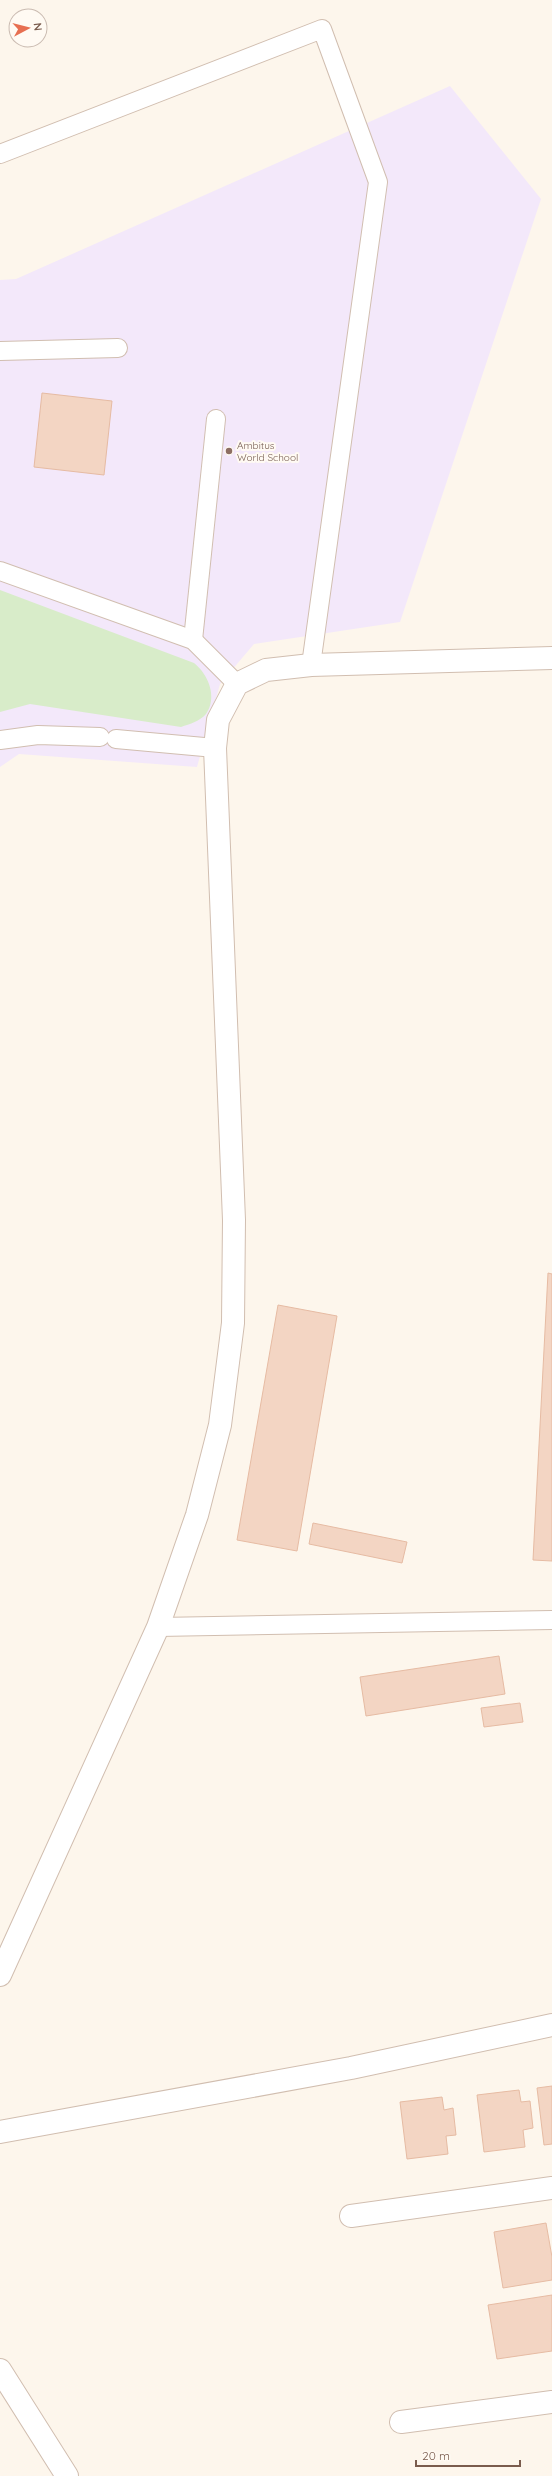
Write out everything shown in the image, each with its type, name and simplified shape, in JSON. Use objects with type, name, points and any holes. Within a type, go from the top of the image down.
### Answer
[{"type":"street","points":[[0,1974],[158,1627],[197,1515],[220,1425],[233,1323],[234,1220],[215,748],[218,720],[237,684],[266,670],[311,665],[552,658]]},
{"type":"street","points":[[0,2132],[351,2068],[552,2025]]},
{"type":"street","points":[[351,2216],[552,2188]]},
{"type":"street","points":[[0,2370],[68,2476]]},
{"type":"street","points":[[401,2422],[552,2402]]},
{"type":"lane","points":[[0,154],[322,29],[378,182],[311,665]]},
{"type":"lane","points":[[0,351],[118,348]]},
{"type":"lane","points":[[193,640],[216,419]]},
{"type":"lane","points":[[0,571],[193,640],[237,684]]},
{"type":"lane","points":[[0,740],[38,735],[108,738],[215,748]]},
{"type":"lane","points":[[158,1627],[552,1620]]},
{"type":"shaded area","name":"Ambitus World School","points":[[450,86],[541,199],[400,622],[254,644],[220,684],[197,767],[19,754],[0,767],[0,280],[16,279]]},
{"type":"green space","points":[[0,590],[194,663],[203,673],[210,686],[210,707],[206,714],[198,720],[181,727],[30,704],[0,712]]},
{"type":"building","points":[[42,393],[112,401],[104,475],[34,467]]},
{"type":"building","points":[[548,1273],[552,1274],[552,1561],[533,1560]]},
{"type":"building","points":[[278,1305],[337,1316],[297,1551],[237,1540]]},
{"type":"building","points":[[313,1523],[407,1542],[402,1563],[309,1544]]},
{"type":"building","points":[[499,1656],[505,1694],[366,1716],[360,1677]]},
{"type":"building","points":[[520,1703],[523,1722],[484,1727],[481,1708]]},
{"type":"building","points":[[552,2086],[552,2144],[544,2145],[537,2088]]},
{"type":"building","points":[[519,2090],[521,2102],[530,2101],[533,2128],[523,2130],[525,2147],[484,2152],[477,2095]]},
{"type":"building","points":[[442,2097],[444,2110],[453,2108],[456,2135],[446,2136],[448,2154],[407,2159],[400,2102]]},
{"type":"building","points":[[546,2223],[552,2257],[552,2280],[503,2288],[494,2232]]},
{"type":"building","points":[[552,2295],[552,2351],[497,2359],[488,2305]]},
{"type":"place","name":"Ambitus World School","points":[[229,451]]}]
